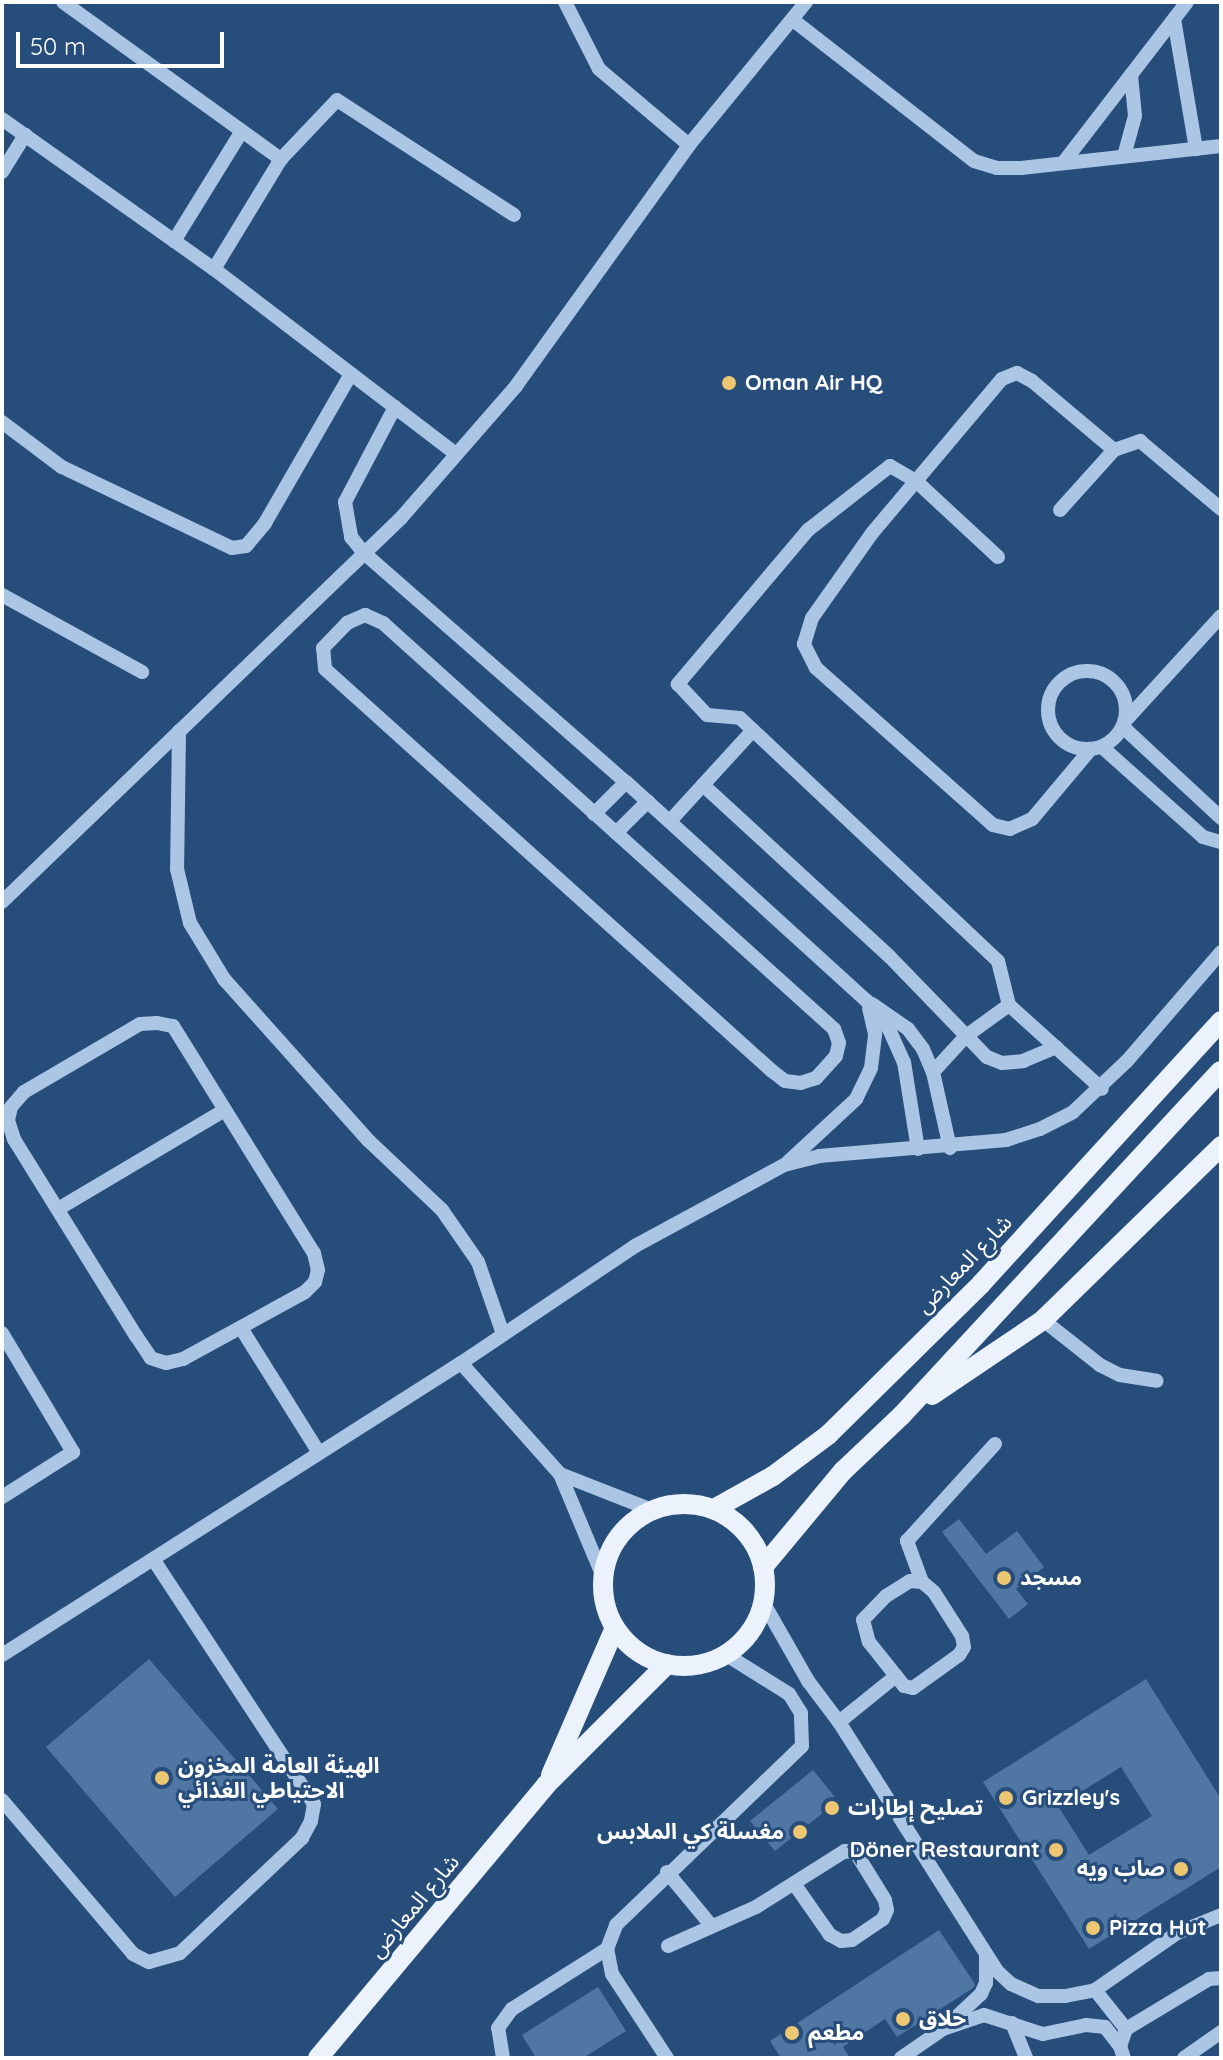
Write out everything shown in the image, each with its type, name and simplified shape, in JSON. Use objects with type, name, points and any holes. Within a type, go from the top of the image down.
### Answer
[{"type":"main road","name":"شارع المعارض","points":[[714,1509],[773,1476],[828,1435],[981,1284],[1221,1021]]},
{"type":"main road","points":[[763,1567],[843,1471],[902,1415],[1221,1071]]},
{"type":"main road","points":[[902,1415],[1043,1320],[1221,1146]]},
{"type":"main road","points":[[672,1504],[693,1504],[714,1509],[746,1532],[763,1567],[763,1602],[749,1632],[725,1654],[687,1666],[667,1664],[629,1645],[615,1628],[605,1603],[603,1577],[618,1537],[633,1521],[652,1510],[672,1504]]},
{"type":"main road","name":"شارع المعارض","points":[[546,1785],[615,1628]]},
{"type":"main road","name":"شارع المعارض","points":[[318,2058],[546,1785],[667,1664]]},
{"type":"street","points":[[63,2],[281,159]]},
{"type":"street","points":[[565,2],[599,69],[689,145]]},
{"type":"street","points":[[2,902],[401,518],[516,386],[689,145],[806,2]]},
{"type":"street","points":[[1063,163],[1187,2]]},
{"type":"street","points":[[1174,19],[1196,149]]},
{"type":"street","points":[[793,20],[974,161],[997,168],[1221,146]]},
{"type":"street","points":[[1124,156],[1135,116],[1131,75]]},
{"type":"street","points":[[214,269],[281,159],[337,100],[514,215]]},
{"type":"street","points":[[2,119],[214,269],[456,454]]},
{"type":"street","points":[[174,241],[242,131]]},
{"type":"street","points":[[2,172],[25,135]]},
{"type":"street","points":[[1114,450],[1032,381],[1017,373],[1002,379],[873,532],[812,618],[804,644],[816,668],[993,825],[1010,829],[1032,819],[1096,748],[1124,724],[1221,616]]},
{"type":"street","points":[[2,422],[62,467],[232,548],[246,546],[265,523],[351,374]]},
{"type":"street","points":[[395,407],[345,502],[351,537],[364,553],[648,801],[867,1001],[908,1029],[933,1072],[950,1148]]},
{"type":"street","points":[[1060,510],[1114,450],[1140,441],[1221,509]]},
{"type":"street","points":[[998,557],[916,481],[890,466],[808,530],[678,684],[707,715],[740,718],[998,961],[1009,1005],[1102,1089]]},
{"type":"street","points":[[2,595],[142,672]]},
{"type":"street","points":[[355,617],[375,617],[594,814],[834,1029],[839,1043],[836,1056],[816,1078],[801,1083],[785,1081],[772,1071],[332,676],[321,658],[323,648],[355,617]]},
{"type":"street","points":[[1221,818],[1124,724],[1123,694],[1105,675],[1079,672],[1057,685],[1050,696],[1049,722],[1064,743],[1096,748],[1203,837],[1221,842]]},
{"type":"street","points":[[670,821],[753,730]]},
{"type":"street","points":[[179,731],[177,869],[190,923],[224,979],[369,1141],[442,1210],[478,1262],[503,1334]]},
{"type":"street","points":[[594,814],[626,782]]},
{"type":"street","points":[[703,785],[889,956],[987,1057],[1002,1063],[1023,1061],[1056,1047]]},
{"type":"street","points":[[616,833],[648,801]]},
{"type":"street","points":[[784,1165],[819,1156],[950,1148],[1006,1140],[1040,1129],[1073,1112],[1102,1089],[1221,952]]},
{"type":"street","points":[[867,1001],[889,1029],[904,1062],[918,1149]]},
{"type":"street","points":[[3,1653],[461,1363],[635,1246],[784,1165],[856,1099],[871,1068],[875,1034],[867,1001]]},
{"type":"street","points":[[933,1072],[966,1036],[1009,1005]]},
{"type":"street","points":[[140,1024],[173,1026],[314,1253],[318,1270],[315,1282],[305,1292],[241,1328],[183,1359],[166,1363],[151,1358],[58,1209],[14,1139],[8,1120],[11,1107],[24,1092],[140,1024]]},
{"type":"street","points":[[58,1209],[225,1110]]},
{"type":"street","points":[[1043,1320],[1100,1365],[1120,1375],[1157,1381]]},
{"type":"street","points":[[241,1328],[319,1453]]},
{"type":"street","points":[[2,1333],[73,1452],[2,1497]]},
{"type":"street","points":[[461,1363],[560,1474],[603,1577]]},
{"type":"street","points":[[922,1582],[910,1581],[886,1596],[863,1620],[869,1642],[904,1686],[913,1688],[959,1655],[964,1647],[962,1636],[934,1592],[922,1582],[907,1541],[995,1444]]},
{"type":"street","points":[[560,1474],[652,1510]]},
{"type":"street","points":[[2,1800],[133,1954],[149,1962],[180,1953],[302,1838],[311,1821],[314,1804],[153,1559]]},
{"type":"street","points":[[763,1602],[808,1681],[839,1722],[986,1954],[1011,1984],[1038,1996],[1065,1996],[1095,1990],[1177,1933],[1221,1915]]},
{"type":"street","points":[[667,2058],[612,1974],[607,1949],[616,1925],[667,1872],[802,1746],[801,1713],[789,1694],[725,1654]]},
{"type":"street","points":[[839,1722],[896,1676]]},
{"type":"street","points":[[668,1946],[710,1924],[756,1907],[845,1851],[856,1853],[885,1900],[887,1910],[883,1919],[852,1940],[841,1941],[830,1935],[795,1885]]},
{"type":"street","points":[[667,1872],[710,1924]]},
{"type":"street","points":[[503,2058],[498,2028],[512,2009],[607,1949]]},
{"type":"street","points":[[901,2058],[943,2029],[981,1994],[986,1983],[986,1954]]},
{"type":"street","points":[[1126,2029],[1209,1979],[1221,1978]]},
{"type":"street","points":[[1095,1990],[1126,2029],[1122,2052]]},
{"type":"street","points":[[943,2029],[984,2015],[1043,2034],[1086,2025],[1105,2027],[1122,2052]]},
{"type":"street","points":[[1012,2023],[1026,2058]]},
{"type":"street","points":[[1184,2058],[1221,2032]]},
{"type":"building","name":"مسجد","points":[[959,1519],[986,1554],[1017,1531],[1044,1567],[1016,1589],[1028,1604],[1009,1619],[942,1532]]},
{"type":"building","name":"الهيئة العامة المخزون الاحتياطي الغذائي","points":[[149,1659],[278,1809],[175,1897],[46,1747]]},
{"type":"building","points":[[1146,1679],[1221,1799],[1221,1867],[1089,1949],[983,1782]],"holes":[[[1121,1767],[1152,1816],[1089,1855],[1058,1806]]]},
{"type":"building","points":[[813,1770],[838,1801],[775,1851],[750,1821]]},
{"type":"building","points":[[939,1930],[975,1984],[973,1988],[897,2037],[885,2019],[843,2047],[850,2058],[781,2058],[770,2041]]},
{"type":"building","points":[[598,1987],[626,2031],[583,2058],[536,2058],[522,2035]]},
{"type":"place","name":"Oman Air HQ","points":[[729,383]]},
{"type":"place","name":"مسجد","points":[[1004,1578]]},
{"type":"place","name":"الهيئة العامة المخزون الاحتياطي الغذائي","points":[[162,1778]]},
{"type":"place","name":"Grizzley's","points":[[1006,1798]]},
{"type":"place","name":"تصليح إطارات","points":[[832,1808]]},
{"type":"place","name":"مغسلة كي الملابس","points":[[800,1832]]},
{"type":"place","name":"Döner Restaurant","points":[[1056,1850]]},
{"type":"place","name":"صاب ويه","points":[[1181,1869]]},
{"type":"place","name":"Pizza Hut","points":[[1093,1928]]},
{"type":"place","name":"حلاق","points":[[903,2019]]},
{"type":"place","name":"مطعم","points":[[792,2033]]}]
